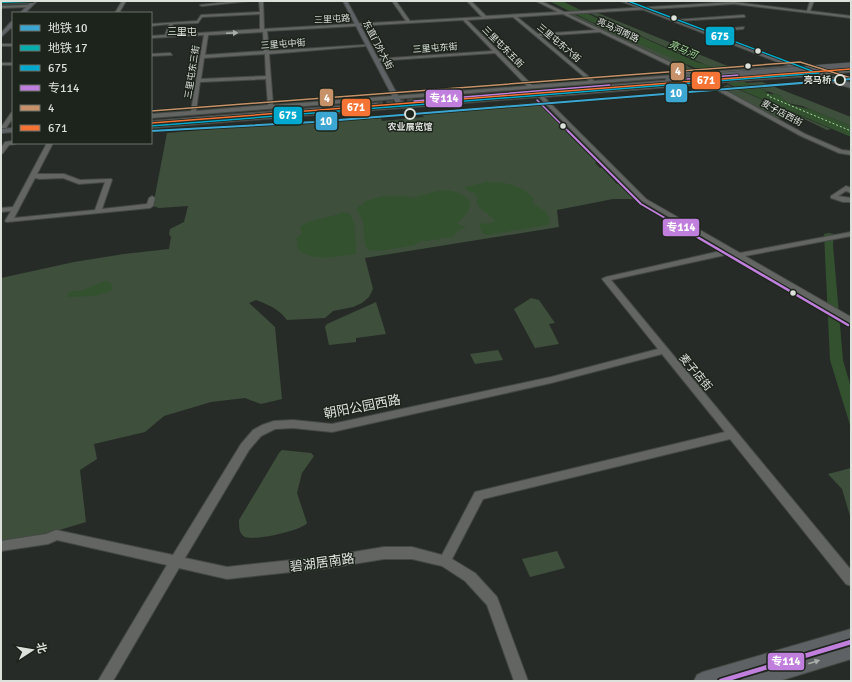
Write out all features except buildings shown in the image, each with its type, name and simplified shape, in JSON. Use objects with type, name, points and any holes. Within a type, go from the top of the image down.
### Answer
[{"type":"highway","points":[[413,101],[549,89],[850,67]]},
{"type":"highway","points":[[527,97],[595,85],[670,81]]},
{"type":"highway","points":[[595,85],[618,90]]},
{"type":"highway","points":[[523,88],[549,89]]},
{"type":"highway","points":[[413,101],[557,91]]},
{"type":"highway","points":[[152,121],[197,116],[373,104]]},
{"type":"highway","points":[[197,116],[232,110]]},
{"type":"highway","points":[[197,116],[236,120]]},
{"type":"highway","points":[[2,130],[12,132]]},
{"type":"main road","points":[[1,2],[15,1]]},
{"type":"main road","points":[[1,2],[34,1]]},
{"type":"main road","points":[[23,12],[34,1]]},
{"type":"main road","points":[[29,12],[39,1]]},
{"type":"main road","name":"东直门外大街","points":[[341,1],[376,60],[393,98]]},
{"type":"main road","name":"东直门外大街","points":[[345,1],[364,46],[393,98]]},
{"type":"main road","points":[[623,1],[797,67],[851,85]]},
{"type":"main road","points":[[628,1],[645,9],[797,67]]},
{"type":"main road","points":[[1,36],[12,24]]},
{"type":"main road","points":[[1,44],[12,31]]},
{"type":"main road","points":[[393,98],[398,107]]},
{"type":"main road","points":[[703,681],[851,637]]},
{"type":"main road","points":[[750,681],[851,650]]},
{"type":"street","points":[[118,12],[124,1]]},
{"type":"street","points":[[153,24],[198,22],[203,3],[248,1]]},
{"type":"street","points":[[261,1],[260,13],[267,53],[271,107]]},
{"type":"street","points":[[394,1],[409,22]]},
{"type":"street","points":[[469,1],[486,18]]},
{"type":"street","name":"亮马河南路","points":[[538,1],[562,14],[602,31],[707,82]]},
{"type":"street","points":[[702,1],[710,5]]},
{"type":"street","points":[[808,12],[812,1]]},
{"type":"street","name":"三里屯路","points":[[152,37],[562,14],[710,5],[735,2],[851,17]]},
{"type":"street","points":[[718,4],[725,7]]},
{"type":"street","points":[[1,7],[28,6]]},
{"type":"street","points":[[666,11],[700,9],[693,6]]},
{"type":"street","points":[[677,20],[744,16],[731,10]]},
{"type":"street","points":[[200,16],[260,13]]},
{"type":"street","points":[[710,14],[715,17]]},
{"type":"street","name":"三里屯东六街","points":[[514,16],[595,85]]},
{"type":"street","name":"三里屯东五街","points":[[464,19],[531,87]]},
{"type":"street","points":[[152,20],[157,20],[153,24]]},
{"type":"street","points":[[167,36],[171,23]]},
{"type":"street","points":[[706,31],[743,28]]},
{"type":"street","points":[[537,35],[602,31]]},
{"type":"street","name":"三里屯东三街","points":[[197,116],[198,81],[206,34]]},
{"type":"street","points":[[1,44],[12,45]]},
{"type":"street","name":"三里屯中街","points":[[202,57],[364,46]]},
{"type":"street","name":"三里屯东街","points":[[376,60],[496,52]]},
{"type":"street","points":[[152,55],[170,54]]},
{"type":"street","points":[[850,67],[851,63]]},
{"type":"street","points":[[1,64],[12,64]]},
{"type":"street","points":[[232,110],[271,107],[373,104],[398,107],[413,101],[531,87],[595,85],[701,73],[797,67]]},
{"type":"street","points":[[152,121],[236,120],[373,104],[393,98],[413,101],[527,97],[743,80],[850,67]]},
{"type":"street","points":[[812,72],[829,72],[850,67]]},
{"type":"street","points":[[743,70],[757,78]]},
{"type":"street","points":[[812,72],[829,72]]},
{"type":"street","points":[[198,81],[268,77]]},
{"type":"street","name":"麦子店西街","points":[[707,82],[803,135],[841,152],[851,153]]},
{"type":"street","points":[[719,82],[722,84],[720,90]]},
{"type":"street","points":[[541,96],[644,200],[851,321]]},
{"type":"street","points":[[2,130],[12,115]]},
{"type":"street","points":[[2,130],[12,127]]},
{"type":"street","points":[[1,138],[12,137]]},
{"type":"street","points":[[1,152],[7,143],[12,143]]},
{"type":"street","points":[[49,144],[9,221],[150,206],[152,198]]},
{"type":"street","points":[[33,175],[40,177],[64,176],[79,182],[109,180],[98,212]]},
{"type":"street","points":[[851,191],[846,188],[833,197],[843,200],[851,200]]},
{"type":"street","points":[[1,210],[15,209]]},
{"type":"street","name":"麦子店街","points":[[851,234],[735,253],[606,279],[663,351],[733,434],[851,580]]},
{"type":"street","name":"朝阳公园西路","points":[[105,681],[245,447],[257,433],[272,424],[332,428],[551,380],[663,351]]},
{"type":"street","points":[[445,561],[479,495],[733,434]]},
{"type":"street","name":"碧湖居南路","points":[[1,546],[48,539],[56,535],[175,563],[227,573],[329,562],[384,553],[412,553],[445,561],[470,577],[492,601],[521,681]]},
{"type":"shaded area","points":[[549,1],[562,1],[603,21],[604,23],[615,25],[697,62],[710,66],[713,69],[769,92],[764,92],[781,96],[785,101],[792,105],[812,110],[851,126],[851,137],[743,91],[700,70],[612,32]]},
{"type":"shaded area","points":[[589,13],[598,13],[730,67],[715,69]]},
{"type":"shaded area","points":[[567,14],[574,14],[609,31],[683,62],[689,67],[697,70],[688,71]]},
{"type":"shaded area","points":[[762,82],[851,117],[851,126],[802,106],[788,103],[780,97],[781,96],[746,83]]},
{"type":"shaded area","points":[[728,85],[831,129],[827,130],[802,118],[789,117],[774,119],[723,91],[724,86]]},
{"type":"shaded area","points":[[541,102],[597,162],[595,163],[602,168],[617,184],[622,184],[636,199],[613,199],[557,210],[559,227],[365,258],[373,289],[369,297],[362,303],[353,307],[333,311],[325,318],[287,320],[277,310],[265,304],[256,300],[249,303],[275,327],[282,399],[261,404],[245,398],[211,402],[164,416],[145,432],[94,444],[97,459],[80,470],[86,522],[53,532],[1,542],[1,278],[74,262],[169,249],[171,237],[169,234],[170,229],[184,222],[188,206],[159,208],[153,206],[167,133],[380,115],[382,121],[424,117],[421,112]]},
{"type":"shaded area","points":[[487,182],[512,185],[524,190],[534,199],[532,202],[535,205],[545,211],[550,222],[548,225],[487,235],[482,233],[479,224],[491,223],[495,221],[479,207],[476,200],[478,199],[475,193],[467,190],[465,187]]},
{"type":"shaded area","points":[[443,190],[456,192],[469,200],[469,209],[457,224],[466,227],[451,238],[440,238],[439,241],[436,239],[421,241],[415,245],[381,251],[368,250],[365,244],[363,221],[356,209],[366,201],[382,196],[414,197]]},
{"type":"shaded area","points":[[343,212],[350,214],[355,226],[356,254],[333,257],[317,257],[309,256],[297,248],[298,242],[295,240],[302,233],[300,227],[310,221]]},
{"type":"shaded area","points":[[824,234],[834,234],[833,245],[843,360],[851,388],[851,428],[830,360]]},
{"type":"shaded area","points":[[105,281],[110,282],[113,288],[104,293],[98,295],[68,297],[67,295],[69,292],[83,290]]},
{"type":"shaded area","points":[[531,298],[539,300],[555,323],[549,324],[559,344],[535,348],[514,309]]},
{"type":"shaded area","points":[[376,302],[386,334],[356,338],[356,342],[329,345],[325,327],[327,324]]},
{"type":"shaded area","points":[[498,350],[503,360],[475,364],[470,354]]},
{"type":"shaded area","points":[[282,450],[311,453],[314,456],[302,473],[297,493],[307,523],[287,532],[258,538],[245,537],[240,532],[239,520]]},
{"type":"shaded area","points":[[851,468],[851,519],[842,489],[828,474]]},
{"type":"shaded area","points":[[557,551],[565,568],[530,577],[522,559]]},
{"type":"ferry route","points":[[768,94],[768,96],[851,131]]},
{"type":"tunnel","points":[[376,105],[415,102]]},
{"type":"metro line","name":"17","points":[[1,2],[33,1]]},
{"type":"metro line","name":"10","points":[[152,131],[314,122],[851,79]]},
{"type":"transit line","name":"675","points":[[628,1],[812,71]]},
{"type":"transit line","name":"4","points":[[152,111],[800,62],[851,78]]},
{"type":"transit line","name":"671","points":[[152,123],[851,69]]},
{"type":"transit line","name":"675","points":[[152,126],[819,73]]},
{"type":"transit line","name":"专114","points":[[687,79],[738,75]]},
{"type":"transit line","name":"专114","points":[[610,85],[415,101],[414,101],[610,85]]},
{"type":"transit line","name":"专114","points":[[537,100],[641,204],[848,325]]},
{"type":"transit line","name":"专114","points":[[721,681],[851,642]]},
{"type":"place","name":"亮马桥","points":[[840,80]]},
{"type":"place","name":"农业展览馆","points":[[410,114]]},
{"type":"district","name":"三里屯","points":[[182,31]]},
{"type":"water label","name":"亮马河","points":[[683,49]]}]
